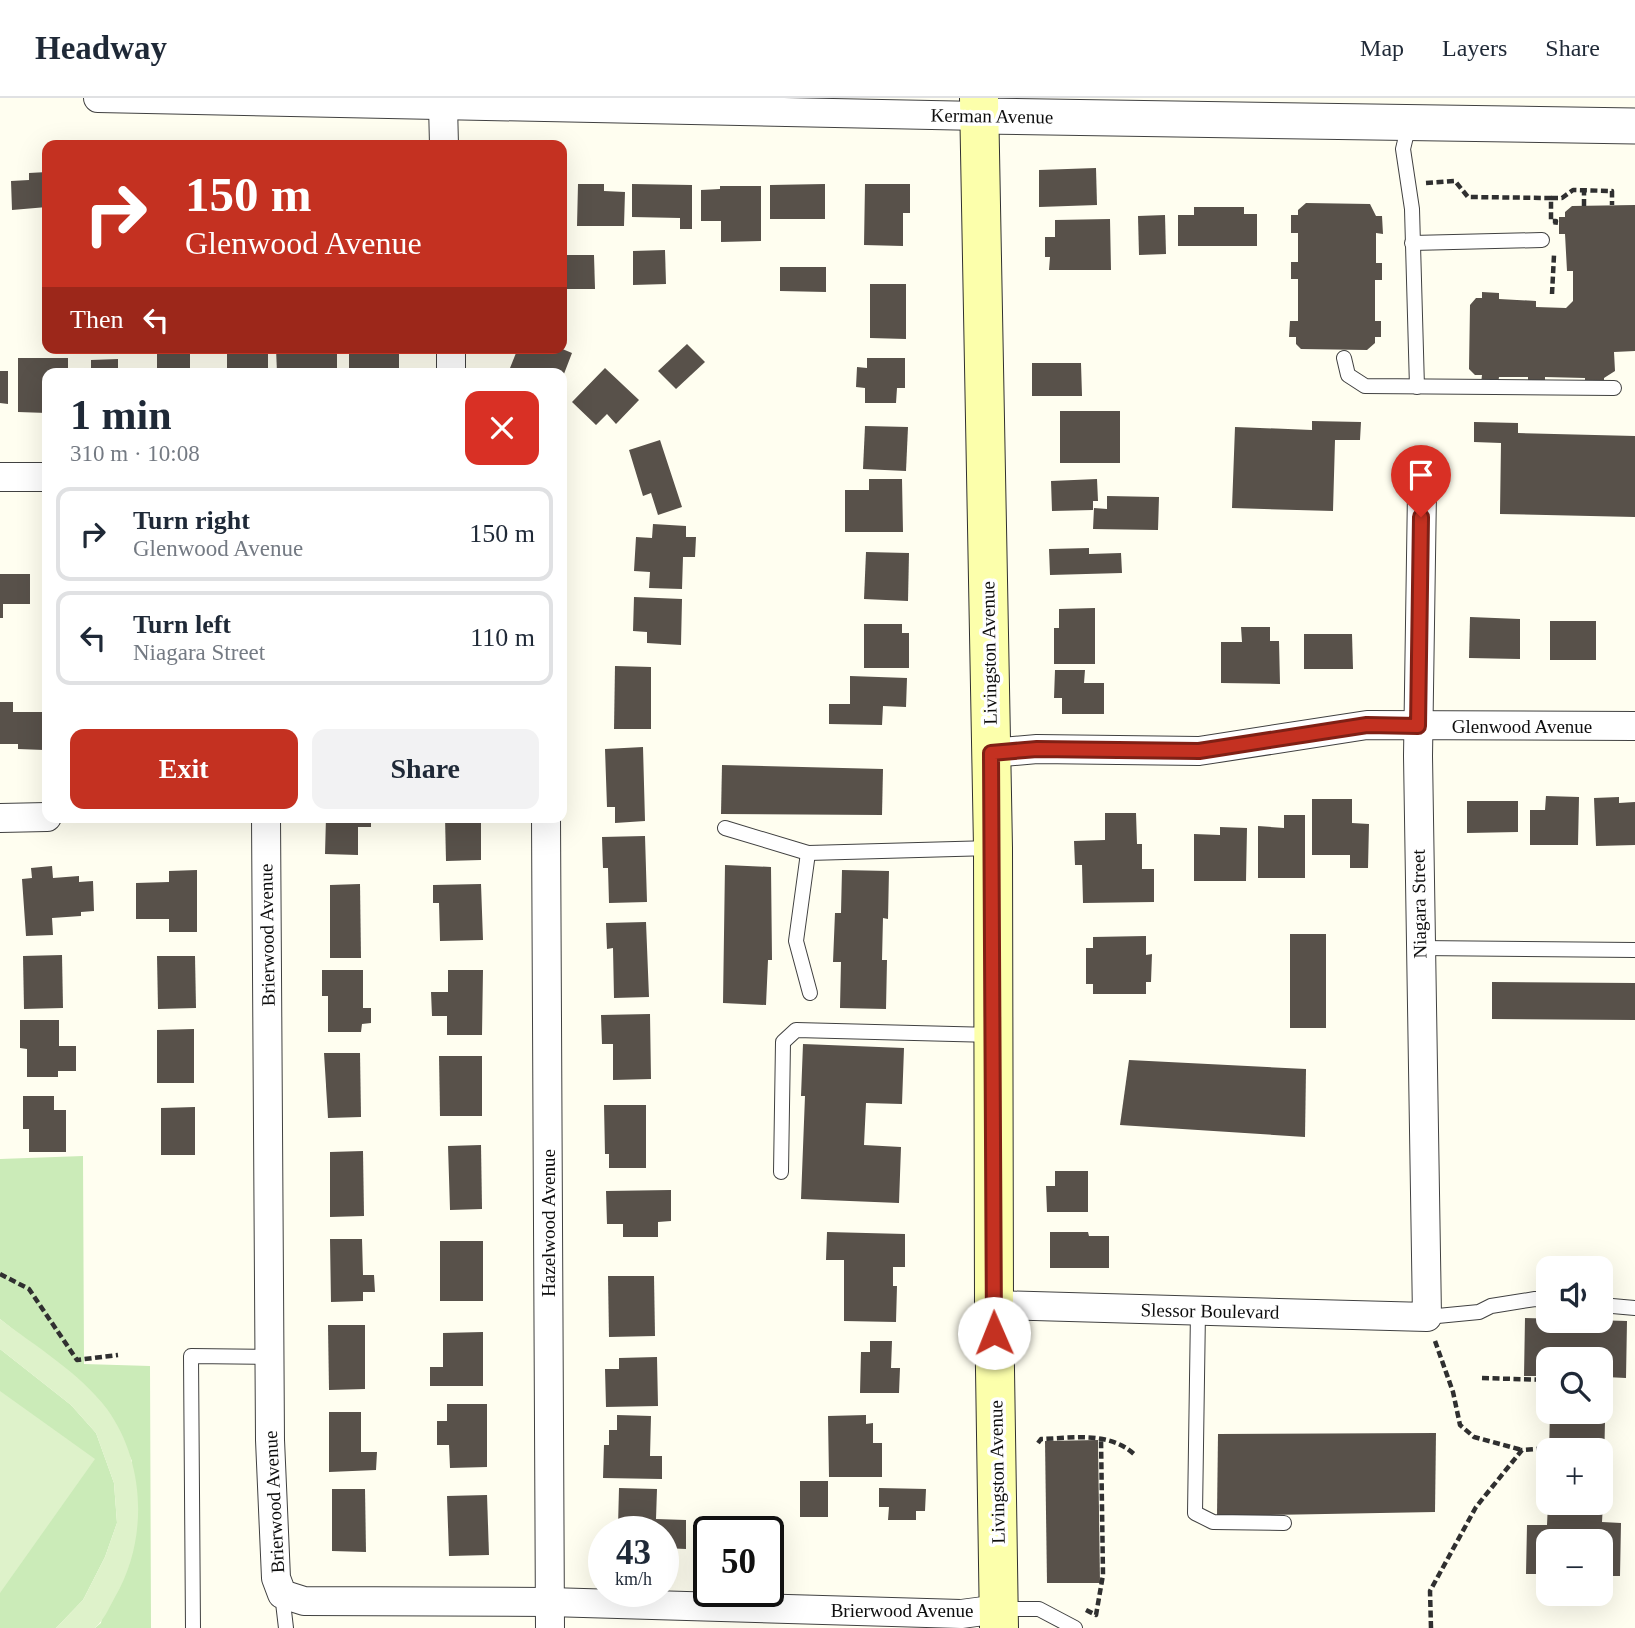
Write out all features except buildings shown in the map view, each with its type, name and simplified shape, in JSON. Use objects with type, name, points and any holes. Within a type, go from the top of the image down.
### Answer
[{"type":"main road","name":"Livingston Avenue","points":[[980,107],[993,848],[994,1305],[999,1618]]},
{"type":"street","name":"Kerman Avenue","points":[[98,98],[443,105],[980,107],[1370,116],[1409,122],[1635,126]]},
{"type":"street","points":[[443,105],[444,140]]},
{"type":"street","points":[[0,477],[42,477]]},
{"type":"street","name":"Niagara Street","points":[[1422,491],[1418,726],[1419,948],[1427,1317]]},
{"type":"street","name":"Glenwood Avenue","points":[[991,753],[1037,749],[1199,751],[1367,725],[1635,726]]},
{"type":"street","points":[[0,818],[42,817]]},
{"type":"street","name":"Brierwood Avenue","points":[[265,823],[275,1564],[276,1578],[282,1594],[304,1601],[550,1615],[961,1614],[999,1618]]},
{"type":"street","name":"Hazelwood Avenue","points":[[546,823],[550,1615]]},
{"type":"street","name":"Slessor Boulevard","points":[[994,1305],[1427,1317]]},
{"type":"lane","points":[[1409,122],[1403,149],[1412,209],[1417,387]]},
{"type":"lane","points":[[1412,243],[1549,240]]},
{"type":"lane","points":[[1344,358],[1349,375],[1365,386],[1614,388]]},
{"type":"lane","points":[[725,828],[808,853],[993,848]]},
{"type":"lane","points":[[808,853],[796,941],[810,993]]},
{"type":"lane","points":[[1419,948],[1635,950]]},
{"type":"lane","points":[[781,1172],[783,1042],[796,1030],[994,1035]]},
{"type":"lane","points":[[1427,1317],[1479,1312],[1490,1306],[1536,1299]]},
{"type":"lane","points":[[1613,1306],[1635,1308]]},
{"type":"lane","points":[[1198,1311],[1195,1513],[1213,1522],[1284,1523]]},
{"type":"lane","points":[[193,1628],[191,1356],[271,1357]]},
{"type":"lane","points":[[282,1594],[286,1628]]},
{"type":"lane","points":[[999,1618],[1039,1609],[1075,1628]]},
{"type":"path","points":[[1425,183],[1455,181],[1468,197],[1562,198],[1573,190],[1612,191],[1612,205]]},
{"type":"path","points":[[1584,190],[1584,206]]},
{"type":"path","points":[[1549,240],[1556,222],[1551,221],[1551,198]]},
{"type":"path","points":[[1552,294],[1554,254]]},
{"type":"path","points":[[0,1273],[29,1289],[77,1360],[118,1355]]},
{"type":"path","points":[[1427,1317],[1453,1392],[1460,1425],[1474,1437],[1522,1450],[1536,1449]]},
{"type":"path","points":[[1482,1378],[1536,1380]]},
{"type":"path","points":[[1085,1609],[1097,1615],[1103,1575],[1101,1438]]},
{"type":"path","points":[[1038,1443],[1041,1439],[1101,1438],[1125,1446],[1135,1455]]},
{"type":"path","points":[[1431,1628],[1430,1591],[1476,1507],[1522,1450]]},
{"type":"green space","points":[[83,1156],[84,1364],[150,1366],[151,1628],[95,1628],[101,1623],[132,1461],[107,1410],[85,1387],[0,1319],[0,1159]]},
{"type":"green space","points":[[0,1319],[71,1372],[96,1396],[120,1430],[129,1453],[138,1502],[133,1552],[115,1597],[104,1618],[95,1628],[56,1628],[83,1600],[105,1557],[117,1523],[114,1483],[96,1433],[71,1405],[0,1349]]},
{"type":"green space","points":[[0,1349],[71,1405],[96,1433],[114,1483],[117,1523],[105,1557],[83,1600],[56,1628],[0,1628]]},
{"type":"green space","points":[[0,1391],[95,1459],[0,1593]]},
{"type":"route","points":[[994,1333],[991,753],[1037,749],[1199,751],[1367,725],[1418,726],[1421,517]]}]
